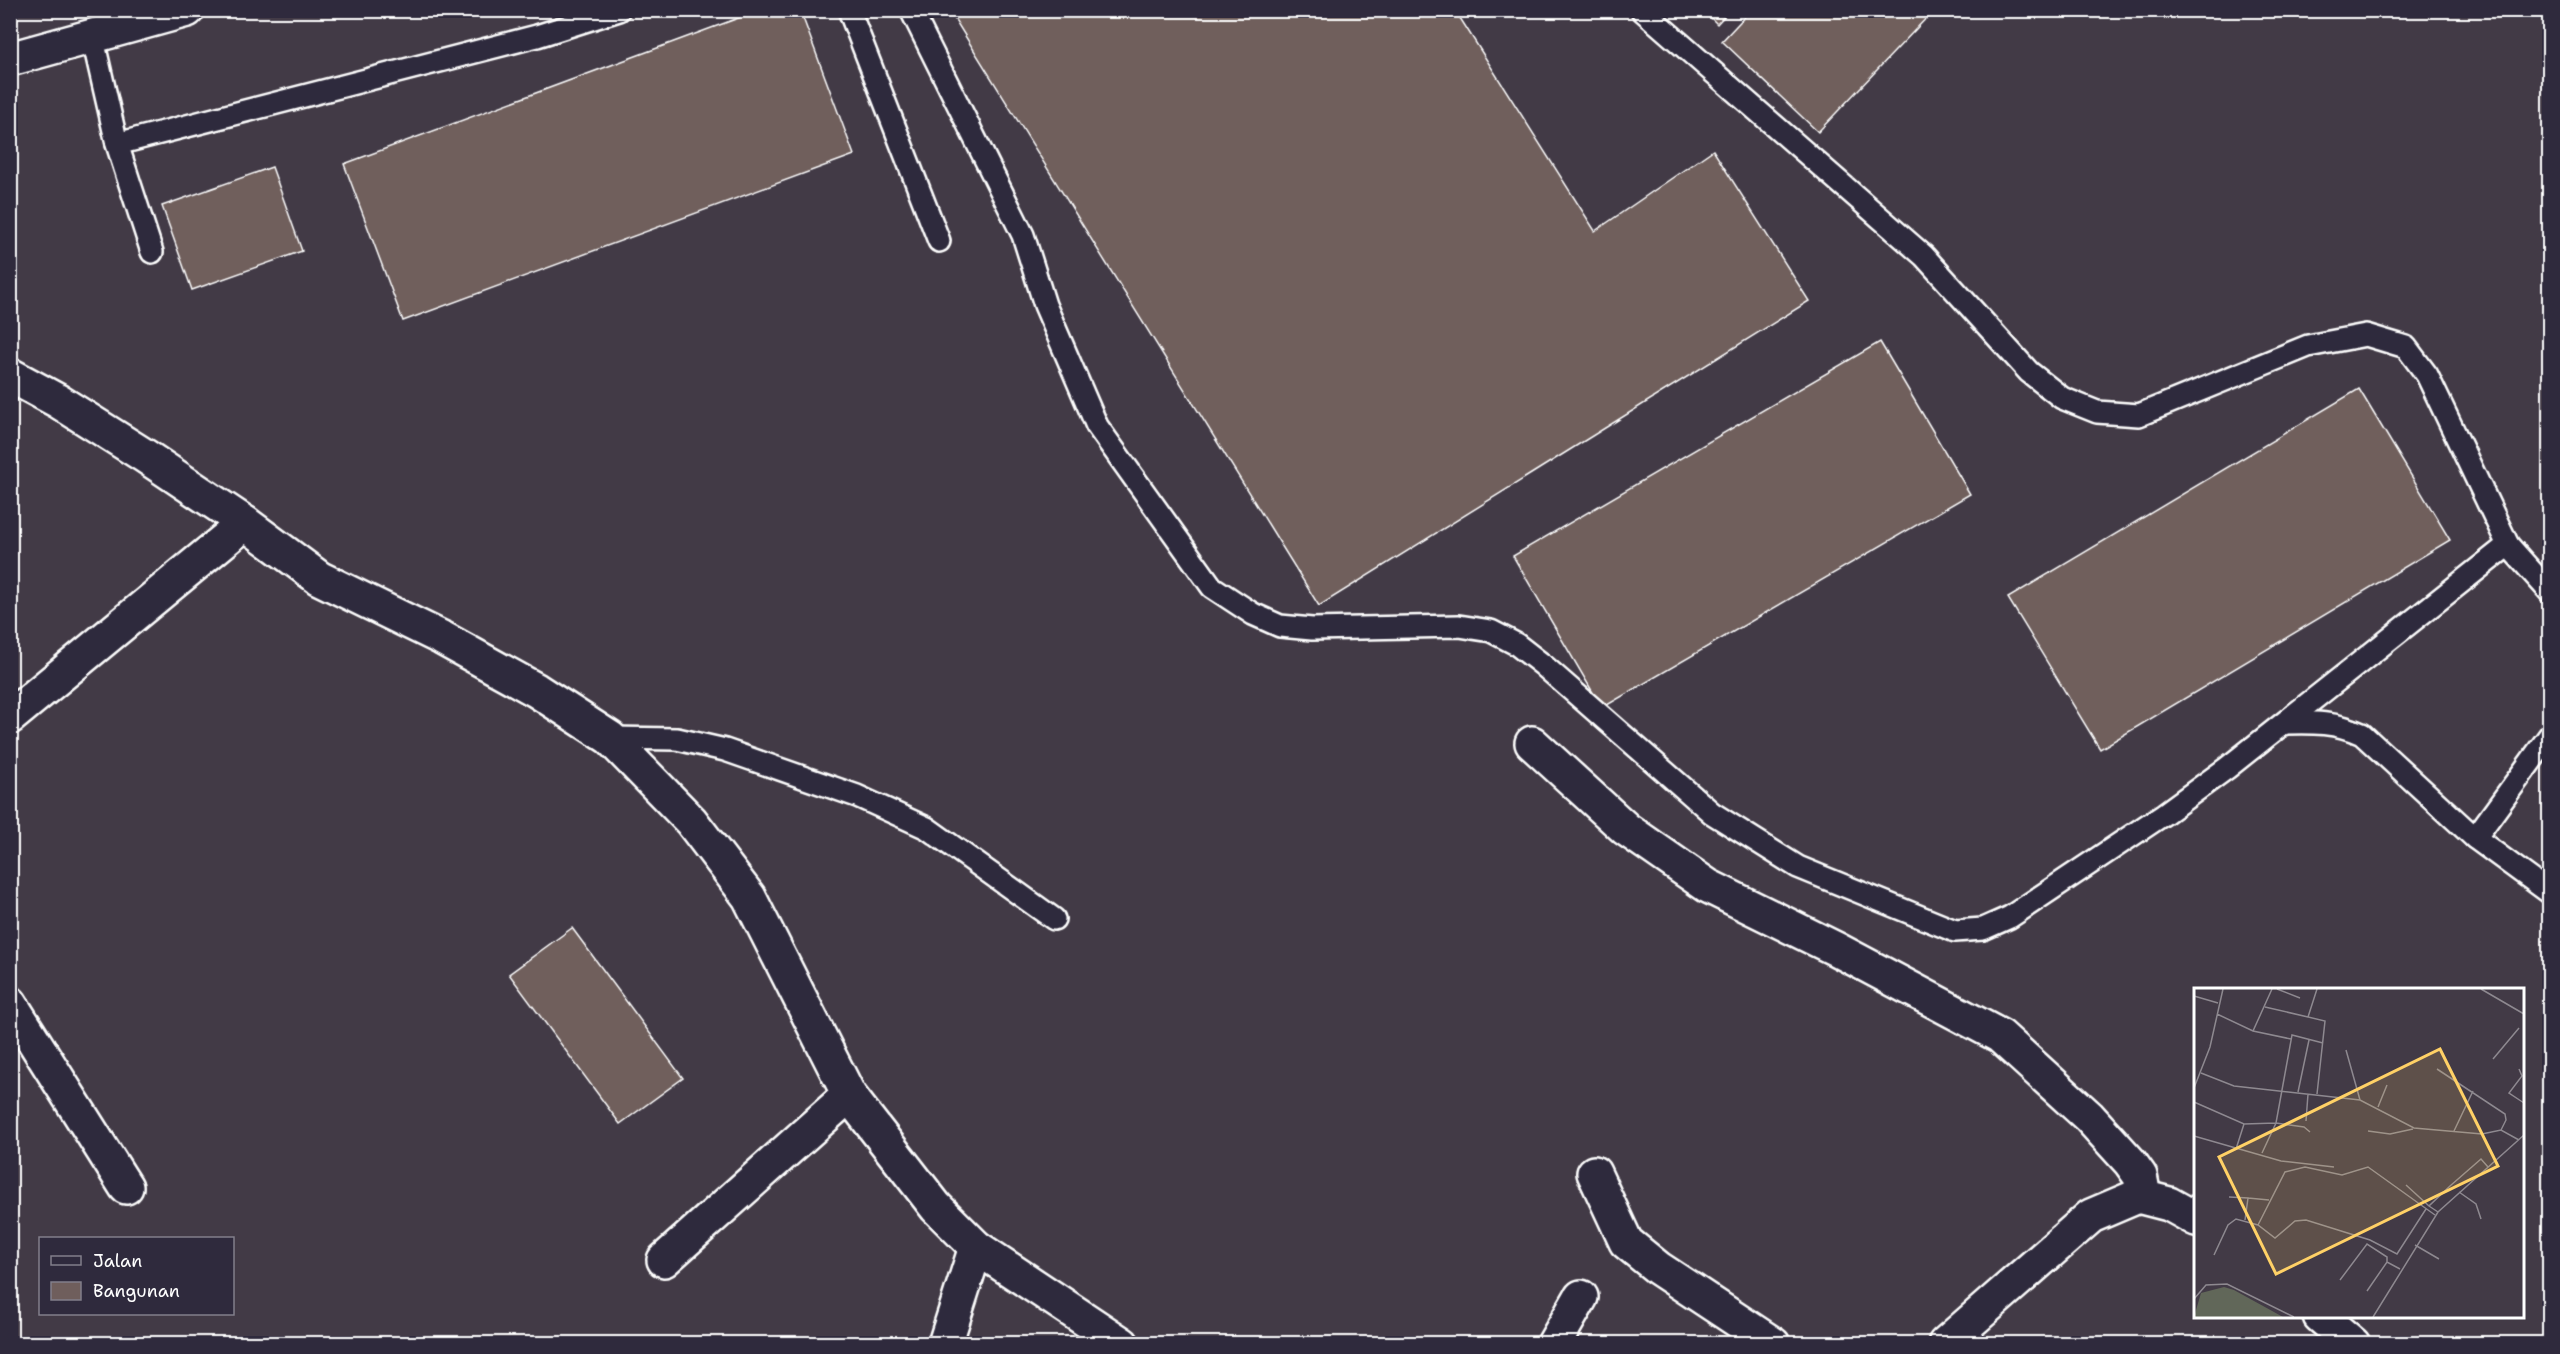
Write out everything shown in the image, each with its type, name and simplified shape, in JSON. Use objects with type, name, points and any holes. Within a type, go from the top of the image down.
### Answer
[{"type":"street","points":[[10,59],[187,10]]},
{"type":"street","points":[[10,375],[77,413],[245,523],[319,578],[441,638],[536,690],[610,738],[691,821],[749,897],[849,1095],[936,1207],[976,1247],[1122,1344]]},
{"type":"street","points":[[10,717],[245,523]]},
{"type":"street","points":[[1532,744],[1626,829],[1708,886],[1836,949],[2000,1036],[2089,1117],[2130,1162],[2140,1176],[2142,1186],[2138,1196]]},
{"type":"street","points":[[10,1003],[126,1187]]},
{"type":"street","points":[[664,1260],[849,1095]]},
{"type":"street","points":[[1593,1173],[1626,1242],[1658,1268],[1773,1344]]},
{"type":"street","points":[[1945,1344],[2091,1216],[2138,1196],[2169,1204],[2194,1218]]},
{"type":"street","points":[[945,1344],[976,1247]]},
{"type":"street","points":[[1554,1344],[1581,1297]]},
{"type":"street","points":[[2321,1318],[2353,1344]]},
{"type":"lane","points":[[117,144],[537,36],[619,10]]},
{"type":"lane","points":[[849,10],[939,242]]},
{"type":"lane","points":[[911,10],[1023,235],[1045,305],[1097,426],[1212,587],[1253,614],[1280,626],[1312,629],[1459,626],[1491,631],[1516,644],[1543,665],[1712,813],[1798,867],[1955,931],[1983,929],[2010,917],[2164,814],[2285,723],[2508,545]]},
{"type":"lane","points":[[1642,10],[1924,256],[2029,372],[2062,398],[2097,412],[2139,415],[2308,346],[2366,335],[2406,347],[2427,375],[2508,545],[2550,592]]},
{"type":"lane","points":[[92,35],[117,144],[152,252]]},
{"type":"lane","points":[[2285,723],[2328,722],[2346,726],[2362,734],[2475,838],[2550,893]]},
{"type":"lane","points":[[2475,838],[2550,735]]},
{"type":"lane","points":[[610,738],[677,739],[725,750],[857,796],[927,828],[1054,919]]},
{"type":"building","points":[[760,10],[800,10],[854,155],[403,321],[344,164]]},
{"type":"building","points":[[949,10],[1455,10],[1595,231],[1713,150],[1809,301],[1319,606]]},
{"type":"building","points":[[1703,10],[1730,10],[1717,24]]},
{"type":"building","points":[[1751,10],[1934,10],[1818,132],[1722,41]]},
{"type":"building","points":[[272,167],[302,251],[192,290],[162,206]]},
{"type":"building","points":[[1880,342],[1970,494],[1602,708],[1513,556]]},
{"type":"building","points":[[2359,389],[2450,540],[2100,749],[2008,598]]},
{"type":"building","points":[[572,928],[683,1078],[620,1124],[509,974]]}]
